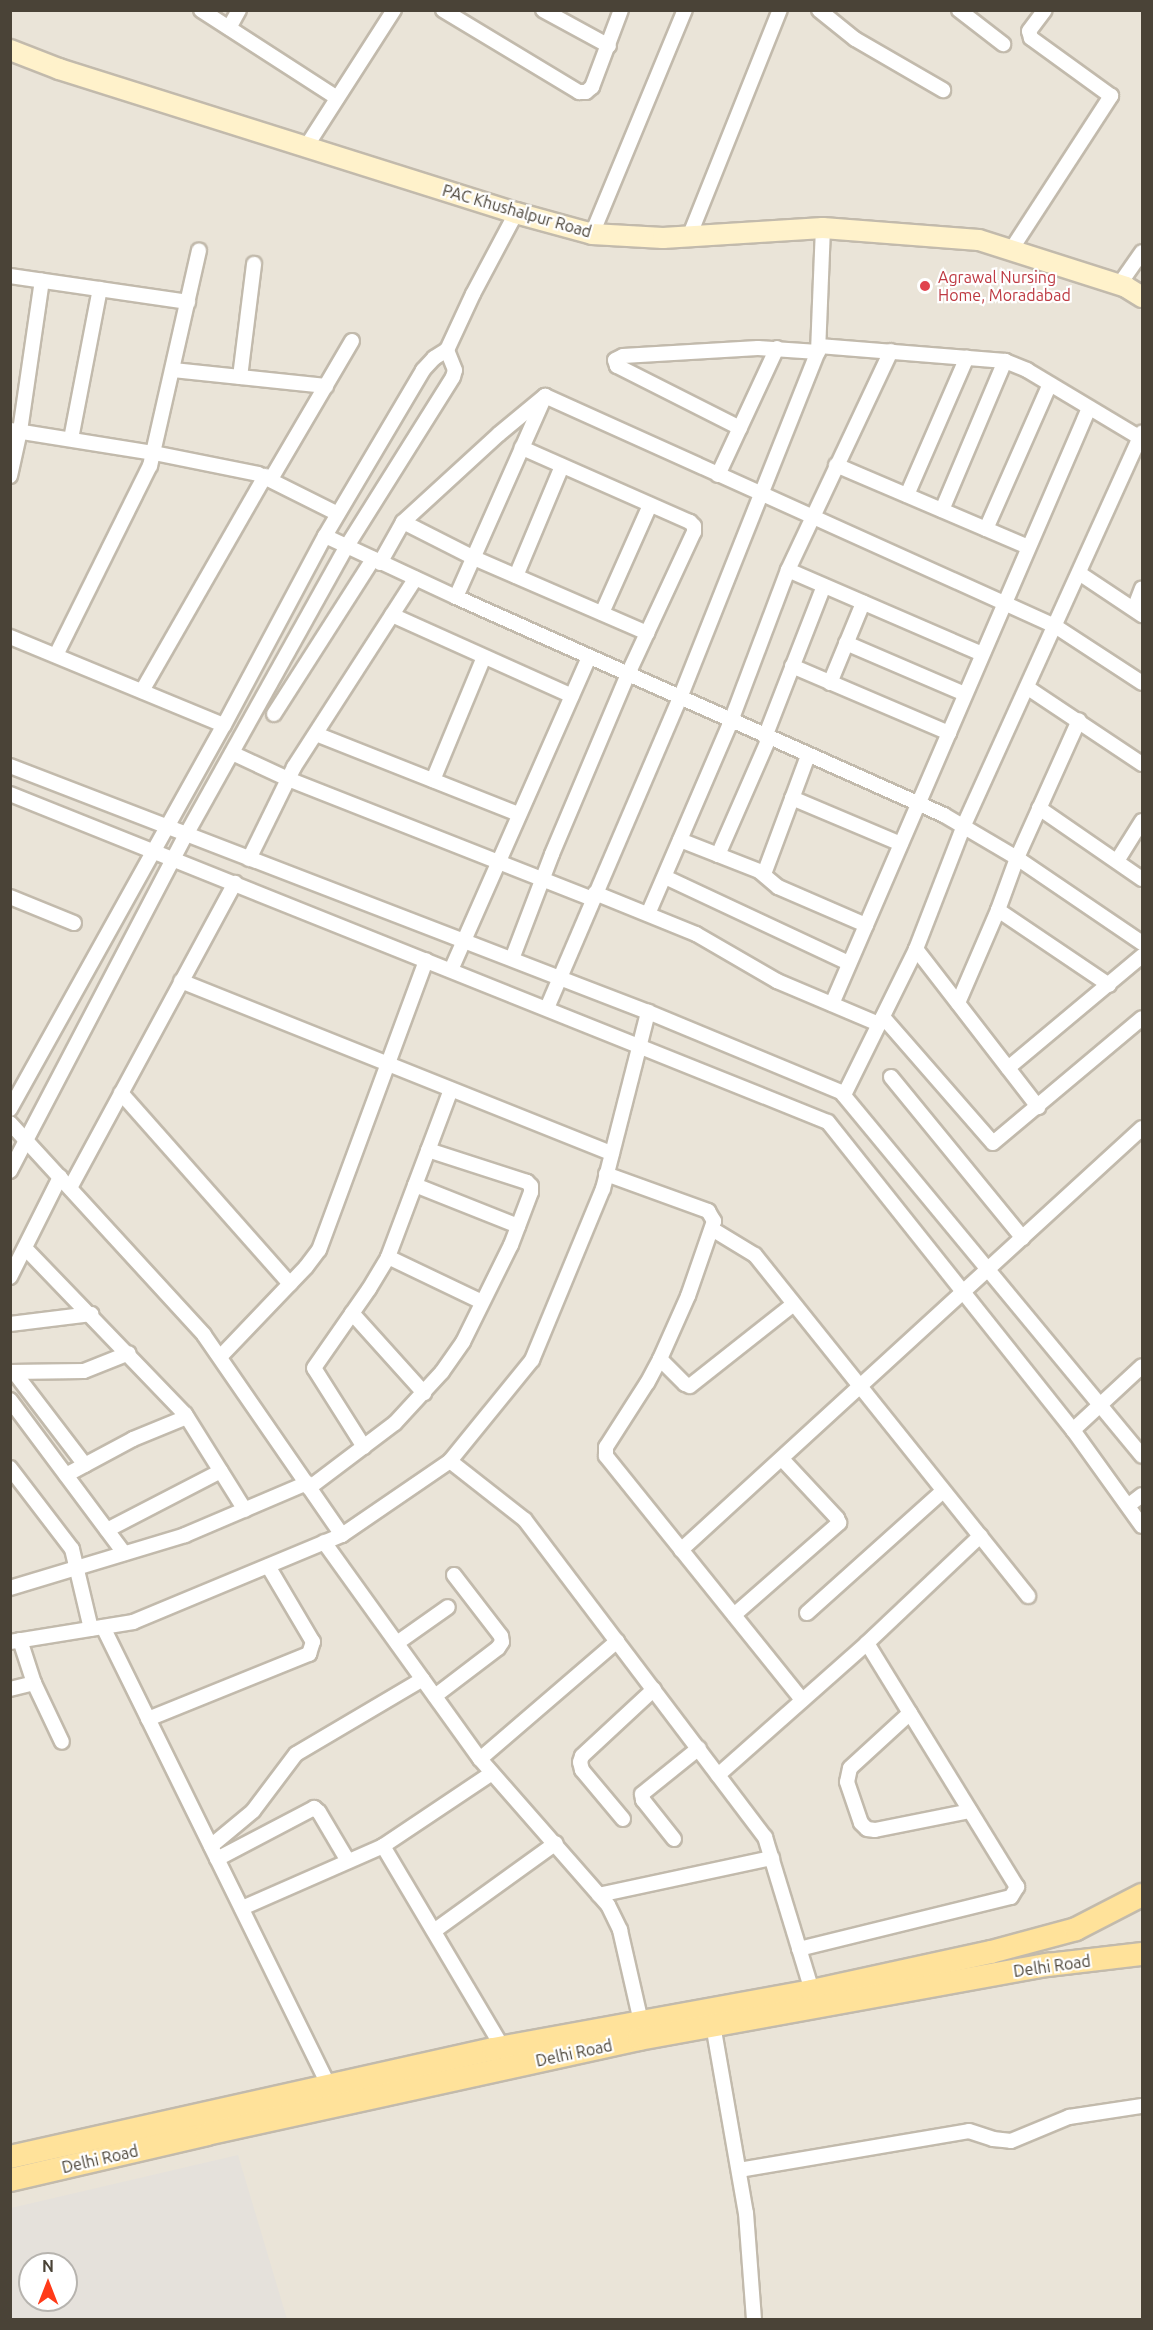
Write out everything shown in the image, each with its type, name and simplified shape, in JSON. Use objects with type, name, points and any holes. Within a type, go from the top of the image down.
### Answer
[{"type":"main road","name":"PAC Khushalpur Road","points":[[10,50],[59,69],[516,213],[592,234],[663,238],[823,228],[978,240],[1119,285],[1143,297]]},
{"type":"main road","points":[[10,2157],[503,2048],[641,2022],[712,2018],[812,1991],[1058,1935],[1083,1926],[1143,1894]]},
{"type":"main road","points":[[1083,1926],[1095,1960]]},
{"type":"main road","name":"Delhi Road","points":[[10,2180],[534,2062],[712,2018],[1036,1967],[1143,1954]]},
{"type":"street","points":[[201,10],[337,98]]},
{"type":"street","points":[[229,28],[239,10]]},
{"type":"street","points":[[306,147],[394,10]]},
{"type":"street","points":[[443,10],[579,92],[586,92],[592,87],[621,10]]},
{"type":"street","points":[[543,10],[609,46]]},
{"type":"street","points":[[592,234],[686,10]]},
{"type":"street","points":[[689,237],[780,10]]},
{"type":"street","points":[[819,10],[855,39],[943,90]]},
{"type":"street","points":[[959,10],[1003,44]]},
{"type":"street","points":[[1011,250],[1111,96],[1031,38],[1029,31],[1046,10]]},
{"type":"street","points":[[10,1109],[155,851],[166,826],[224,725],[325,536],[428,363],[447,350],[473,294],[516,213]]},
{"type":"street","points":[[547,1008],[680,698],[819,349],[823,228]]},
{"type":"street","points":[[56,655],[154,453],[199,250]]},
{"type":"street","points":[[1119,285],[1143,252]]},
{"type":"street","points":[[240,377],[254,264]]},
{"type":"street","points":[[10,276],[188,302]]},
{"type":"street","points":[[10,476],[15,430],[42,281]]},
{"type":"street","points":[[71,439],[100,289]]},
{"type":"street","points":[[142,691],[268,477],[352,341]]},
{"type":"street","points":[[718,475],[777,348]]},
{"type":"street","points":[[740,428],[617,366],[615,360],[623,356],[777,348],[891,351],[1005,361],[1050,384],[1141,439],[964,825],[916,949],[844,1095]]},
{"type":"street","points":[[10,1171],[186,835],[347,546],[453,377],[455,370],[447,350]]},
{"type":"street","points":[[648,915],[731,721],[788,570],[891,351]]},
{"type":"street","points":[[907,495],[967,357]]},
{"type":"street","points":[[942,510],[1005,361]]},
{"type":"street","points":[[173,370],[326,386]]},
{"type":"street","points":[[986,529],[1050,384]]},
{"type":"street","points":[[456,597],[545,396]]},
{"type":"street","points":[[545,396],[811,518],[1055,626],[1143,683]]},
{"type":"street","points":[[274,714],[403,522],[499,434],[545,396]]},
{"type":"street","points":[[832,1004],[1089,408]]},
{"type":"street","points":[[15,430],[154,453],[268,477],[338,514]]},
{"type":"street","points":[[512,960],[628,674],[694,532],[694,526],[690,522],[522,448]]},
{"type":"street","points":[[836,465],[1028,547]]},
{"type":"street","points":[[516,576],[562,466]]},
{"type":"street","points":[[602,613],[650,505]]},
{"type":"street","points":[[403,522],[474,558],[647,633]]},
{"type":"street","points":[[325,536],[415,579],[964,825],[1143,943]]},
{"type":"street","points":[[788,570],[982,654]]},
{"type":"street","points":[[1079,573],[1138,612],[1143,588]]},
{"type":"street","points":[[249,859],[288,779],[415,579]]},
{"type":"street","points":[[718,855],[767,737],[824,586]]},
{"type":"street","points":[[830,683],[863,603]]},
{"type":"street","points":[[392,615],[572,696]]},
{"type":"street","points":[[10,636],[224,725]]},
{"type":"street","points":[[846,643],[965,694]]},
{"type":"street","points":[[433,780],[484,657]]},
{"type":"street","points":[[451,970],[462,940],[589,657]]},
{"type":"street","points":[[792,666],[949,733]]},
{"type":"street","points":[[1028,688],[1143,764]]},
{"type":"street","points":[[958,1004],[998,910],[1017,858],[1079,720]]},
{"type":"street","points":[[316,734],[518,813]]},
{"type":"street","points":[[232,753],[288,779],[543,879],[696,934],[777,981],[832,1004],[881,1020],[989,1141],[997,1142],[1143,1018]]},
{"type":"street","points":[[764,874],[808,756]]},
{"type":"street","points":[[10,766],[648,1012],[831,1086],[844,1095],[990,1268],[1143,1456]]},
{"type":"street","points":[[10,794],[828,1122],[1073,1430],[1130,1505],[1143,1526]]},
{"type":"street","points":[[792,798],[902,844]]},
{"type":"street","points":[[1040,808],[1143,879]]},
{"type":"street","points":[[1117,861],[1143,822]]},
{"type":"street","points":[[680,840],[764,874],[778,887],[866,925]]},
{"type":"street","points":[[665,877],[849,963]]},
{"type":"street","points":[[10,1276],[65,1182],[121,1094],[235,883]]},
{"type":"street","points":[[10,897],[74,923]]},
{"type":"street","points":[[998,910],[1108,985]]},
{"type":"street","points":[[916,949],[1038,1107]]},
{"type":"street","points":[[1008,1068],[1143,956]]},
{"type":"street","points":[[220,1357],[290,1284],[319,1250],[426,960]]},
{"type":"street","points":[[181,981],[612,1153]]},
{"type":"street","points":[[62,1742],[15,1641],[133,1622],[342,1534],[450,1461],[532,1360],[606,1174],[648,1012]]},
{"type":"street","points":[[891,1077],[1023,1238]]},
{"type":"street","points":[[364,1447],[314,1368],[387,1257],[451,1089]]},
{"type":"street","points":[[121,1094],[207,1194],[290,1284]]},
{"type":"street","points":[[10,1123],[204,1335],[342,1534]]},
{"type":"street","points":[[681,1550],[1143,1128]]},
{"type":"street","points":[[10,1588],[185,1535],[308,1486],[395,1423],[424,1393],[463,1342],[518,1226],[531,1192],[531,1186],[527,1182],[428,1150]]},
{"type":"street","points":[[606,1174],[708,1211],[714,1221],[688,1296],[660,1359],[605,1452],[802,1700]]},
{"type":"street","points":[[415,1185],[518,1226]]},
{"type":"street","points":[[712,1229],[755,1255],[1028,1596]]},
{"type":"street","points":[[25,1248],[129,1353],[187,1417],[245,1510]]},
{"type":"street","points":[[387,1257],[482,1302]]},
{"type":"street","points":[[660,1359],[685,1384],[690,1386],[794,1304]]},
{"type":"street","points":[[352,1313],[424,1393]]},
{"type":"street","points":[[10,1324],[91,1314]]},
{"type":"street","points":[[12,1372],[84,1371],[129,1353]]},
{"type":"street","points":[[1073,1430],[1143,1366]]},
{"type":"street","points":[[12,1372],[85,1465]]},
{"type":"street","points":[[10,1400],[124,1553]]},
{"type":"street","points":[[66,1475],[133,1439],[187,1417]]},
{"type":"street","points":[[734,1615],[839,1523],[837,1518],[782,1459]]},
{"type":"street","points":[[450,1461],[525,1520],[765,1837],[812,1991]]},
{"type":"street","points":[[10,1468],[72,1549],[97,1628],[148,1719],[328,2086]]},
{"type":"street","points":[[106,1530],[221,1471]]},
{"type":"street","points":[[807,1613],[943,1491]]},
{"type":"street","points":[[1130,1505],[1143,1495]]},
{"type":"street","points":[[718,1775],[867,1643],[980,1536]]},
{"type":"street","points":[[324,1542],[480,1759],[556,1843],[598,1895],[621,1930],[641,2022]]},
{"type":"street","points":[[148,1719],[309,1654],[313,1642],[268,1566]]},
{"type":"street","points":[[435,1696],[498,1648],[502,1642],[501,1636],[454,1575]]},
{"type":"street","points":[[397,1643],[448,1607]]},
{"type":"street","points":[[480,1759],[617,1641]]},
{"type":"street","points":[[799,1948],[1011,1897],[1017,1887],[867,1643]]},
{"type":"street","points":[[214,1852],[253,1811],[296,1754],[423,1679]]},
{"type":"street","points":[[10,1689],[34,1683]]},
{"type":"street","points":[[623,1819],[582,1770],[580,1762],[582,1756],[654,1689]]},
{"type":"street","points":[[910,1713],[850,1768],[847,1782],[861,1823],[867,1829],[875,1830],[970,1811]]},
{"type":"street","points":[[674,1839],[643,1800],[642,1794],[699,1748]]},
{"type":"street","points":[[242,1908],[383,1846],[492,1773]]},
{"type":"street","points":[[214,1852],[314,1808],[319,1812],[348,1861]]},
{"type":"street","points":[[434,1931],[556,1843]]},
{"type":"street","points":[[383,1846],[503,2048]]},
{"type":"street","points":[[598,1895],[772,1858]]},
{"type":"street","points":[[712,2018],[748,2225],[754,2319]]},
{"type":"street","points":[[739,2170],[969,2131],[993,2139],[1011,2141],[1069,2117],[1143,2106]]},
{"type":"shaded area","points":[[11,11],[1142,11],[1142,2319],[11,2320]]},
{"type":"shaded area","points":[[238,2155],[287,2319],[11,2319],[11,2208]]},
{"type":"place","name":"Agrawal Nursing Home, Moradabad","points":[[925,286]]}]
